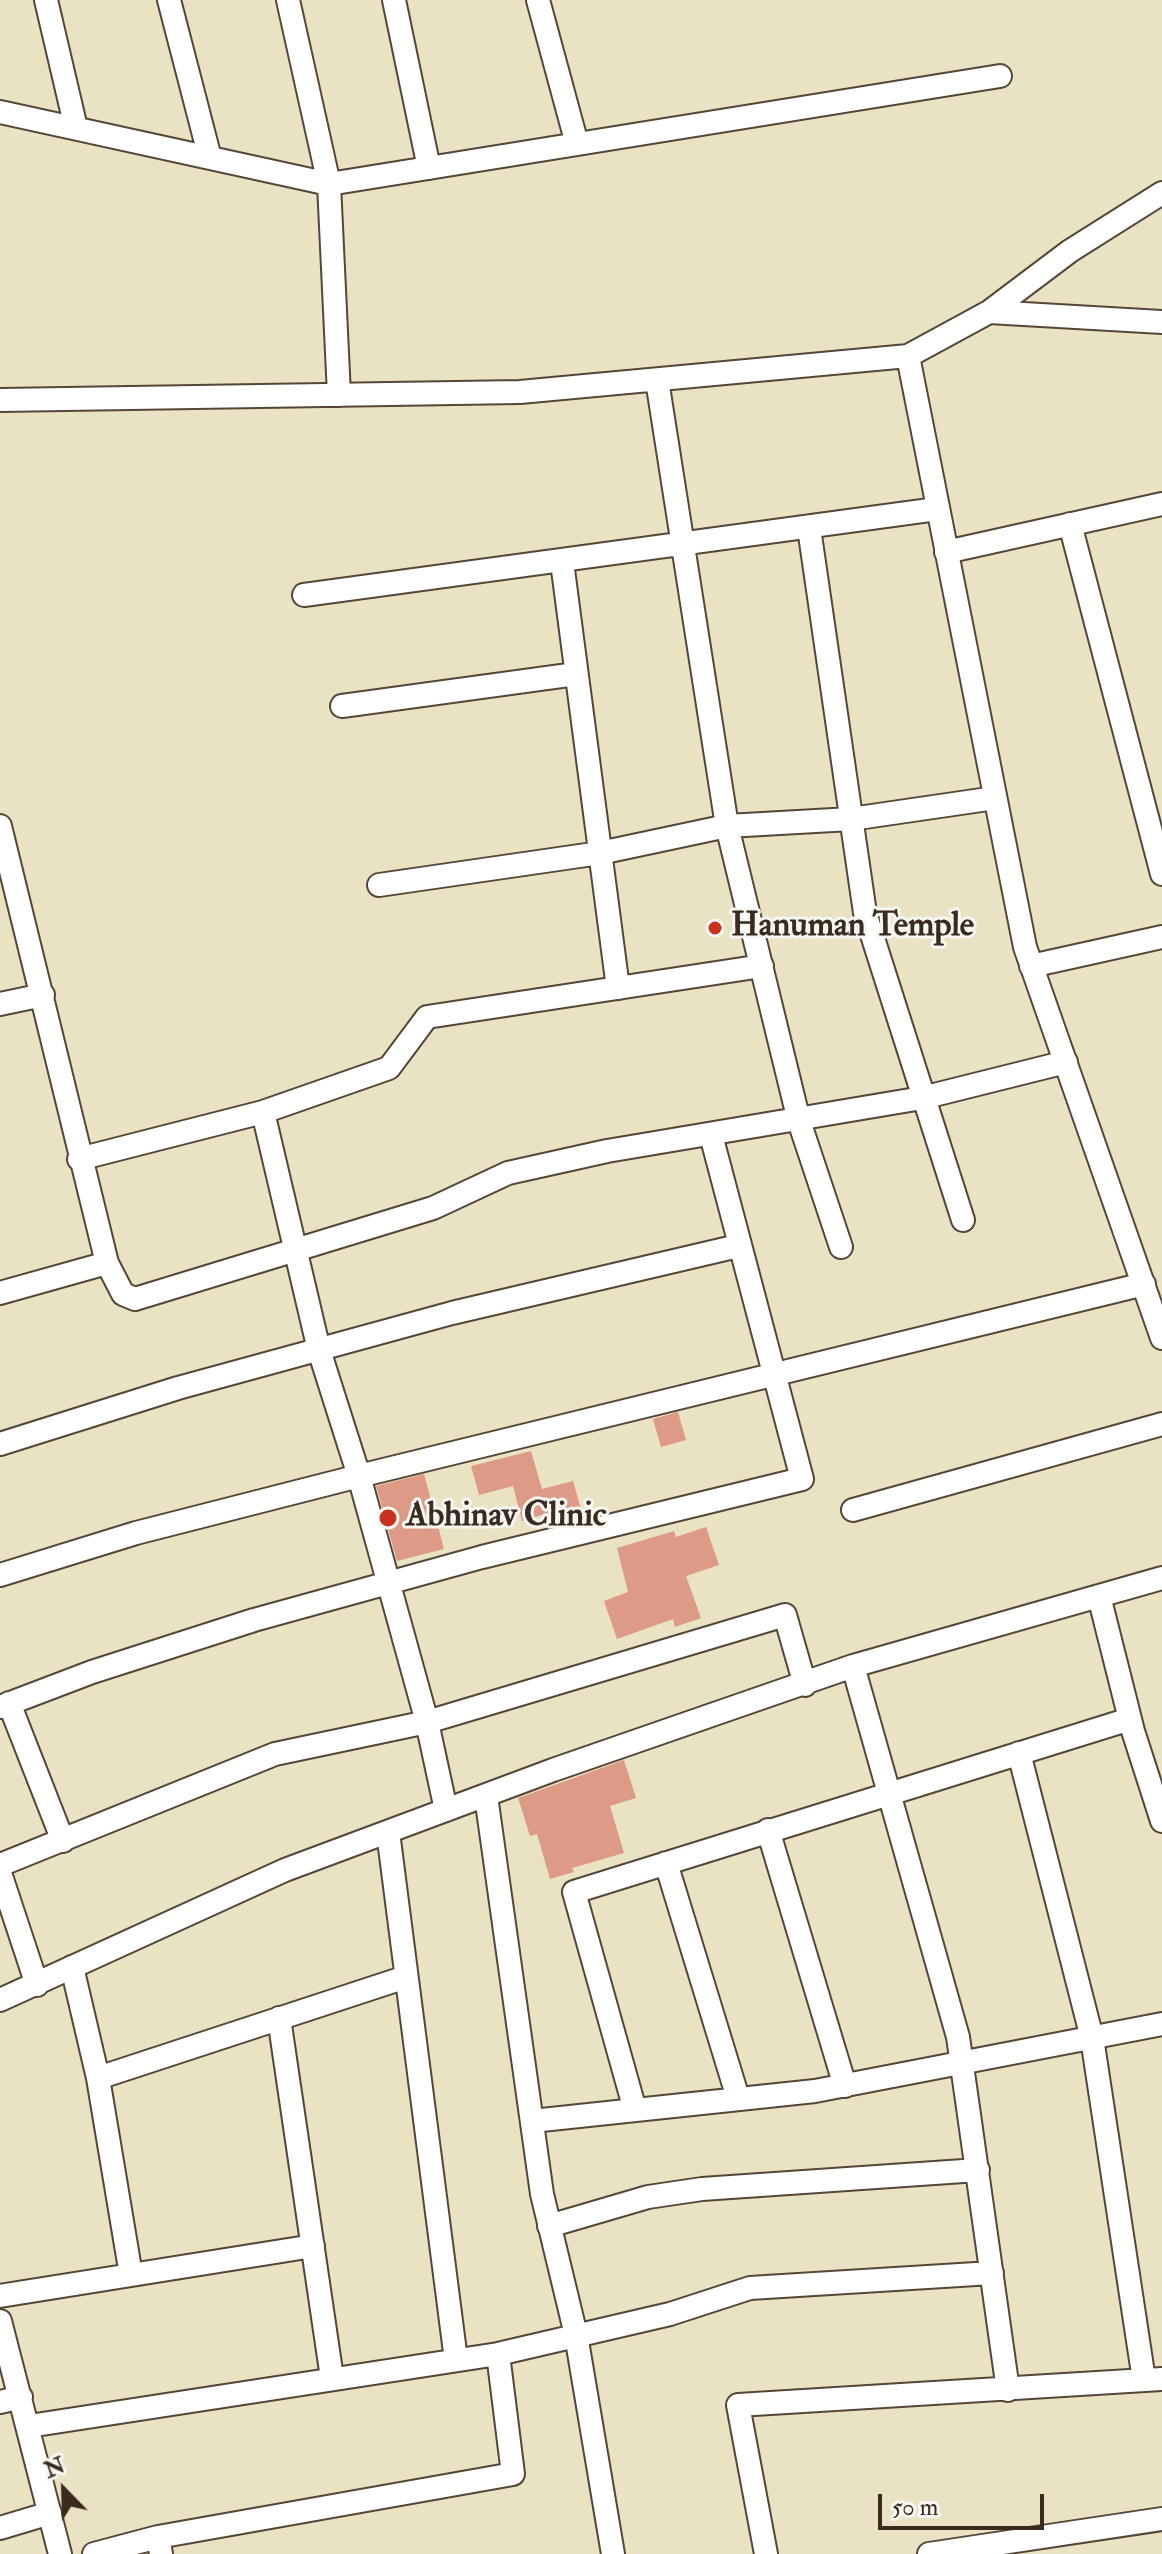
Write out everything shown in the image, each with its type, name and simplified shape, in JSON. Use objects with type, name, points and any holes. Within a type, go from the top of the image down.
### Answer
[{"type":"street","points":[[46,0],[76,128]]},
{"type":"street","points":[[169,0],[210,158]]},
{"type":"street","points":[[288,0],[329,184],[339,395]]},
{"type":"street","points":[[394,0],[429,168]]},
{"type":"street","points":[[538,0],[577,144]]},
{"type":"street","points":[[0,112],[329,184],[1000,76]]},
{"type":"street","points":[[0,400],[520,392],[908,356],[989,312],[1070,251],[1162,193]]},
{"type":"street","points":[[989,312],[1162,322]]},
{"type":"street","points":[[908,356],[1031,966],[1161,1333]]},
{"type":"street","points":[[657,380],[727,826],[799,1121],[841,1247]]},
{"type":"street","points":[[946,552],[1162,504]]},
{"type":"street","points":[[304,595],[683,547],[937,509]]},
{"type":"street","points":[[1070,524],[1162,874]]},
{"type":"street","points":[[809,528],[865,913],[963,1220]]},
{"type":"street","points":[[562,562],[618,988]]},
{"type":"street","points":[[342,706],[576,674]]},
{"type":"street","points":[[379,885],[600,853],[727,826],[851,819],[995,798]]},
{"type":"street","points":[[0,826],[43,995],[79,1159],[107,1263],[123,1294],[135,1299],[433,1208],[508,1173],[607,1151],[922,1098],[1066,1062]]},
{"type":"street","points":[[1031,966],[1162,937]]},
{"type":"street","points":[[79,1159],[263,1112],[389,1068],[427,1017],[762,966]]},
{"type":"street","points":[[0,1004],[43,995]]},
{"type":"street","points":[[263,1112],[319,1350],[389,1584],[427,1722],[446,1810]]},
{"type":"street","points":[[63,1841],[5,1705],[92,1672],[254,1620],[497,1553],[802,1479],[711,1135]]},
{"type":"street","points":[[0,1444],[178,1388],[452,1313],[738,1246]]},
{"type":"street","points":[[0,1293],[107,1263]]},
{"type":"street","points":[[0,1575],[136,1533],[359,1476],[1144,1284]]},
{"type":"street","points":[[853,1510],[1162,1424]]},
{"type":"street","points":[[0,2000],[285,1870],[446,1810],[853,1666],[1162,1578]]},
{"type":"street","points":[[1099,1596],[1130,1719],[1162,1821]]},
{"type":"street","points":[[0,1865],[275,1754],[427,1722],[785,1615],[805,1685]]},
{"type":"street","points":[[853,1666],[958,2037],[1008,2390]]},
{"type":"street","points":[[635,2110],[574,1892],[1130,1719]]},
{"type":"street","points":[[766,2554],[738,2405],[1153,2380],[1092,2038],[1019,1753]]},
{"type":"street","points":[[486,1796],[549,2226],[576,2335],[613,2554]]},
{"type":"street","points":[[768,1830],[845,2086]]},
{"type":"street","points":[[388,1832],[456,2360]]},
{"type":"street","points":[[666,1863],[738,2098]]},
{"type":"street","points":[[0,1873],[37,1985]]},
{"type":"street","points":[[72,1967],[98,2078],[131,2275]]},
{"type":"street","points":[[98,2078],[406,1977]]},
{"type":"street","points":[[279,2018],[332,2378]]},
{"type":"street","points":[[532,2121],[845,2086],[1162,2024]]},
{"type":"street","points":[[549,2226],[648,2197],[702,2189],[978,2170]]},
{"type":"street","points":[[0,2296],[313,2246]]},
{"type":"street","points":[[29,2426],[498,2354],[670,2314],[750,2288],[992,2273]]},
{"type":"street","points":[[0,2321],[10,2400],[29,2426],[60,2554]]},
{"type":"street","points":[[94,2554],[160,2546],[513,2474],[498,2354]]},
{"type":"street","points":[[0,2528],[50,2513]]},
{"type":"street","points":[[929,2554],[1162,2519]]},
{"type":"building","points":[[678,1412],[686,1440],[661,1447],[653,1419]]},
{"type":"building","points":[[531,1451],[542,1489],[573,1481],[581,1509],[557,1516],[555,1511],[522,1521],[513,1486],[479,1495],[471,1466]]},
{"type":"building","points":[[424,1474],[444,1549],[397,1561],[376,1486]]},
{"type":"building","points":[[706,1527],[719,1565],[686,1576],[701,1618],[675,1627],[673,1619],[617,1639],[604,1601],[628,1592],[617,1548],[674,1531],[676,1537]]},
{"type":"building","points":[[624,1760],[636,1798],[610,1806],[624,1853],[572,1868],[574,1872],[550,1879],[537,1834],[530,1836],[518,1798]]},
{"type":"place","name":"Hanuman Temple","points":[[715,928]]},
{"type":"place","name":"Abhinav Clinic","points":[[388,1518]]}]
